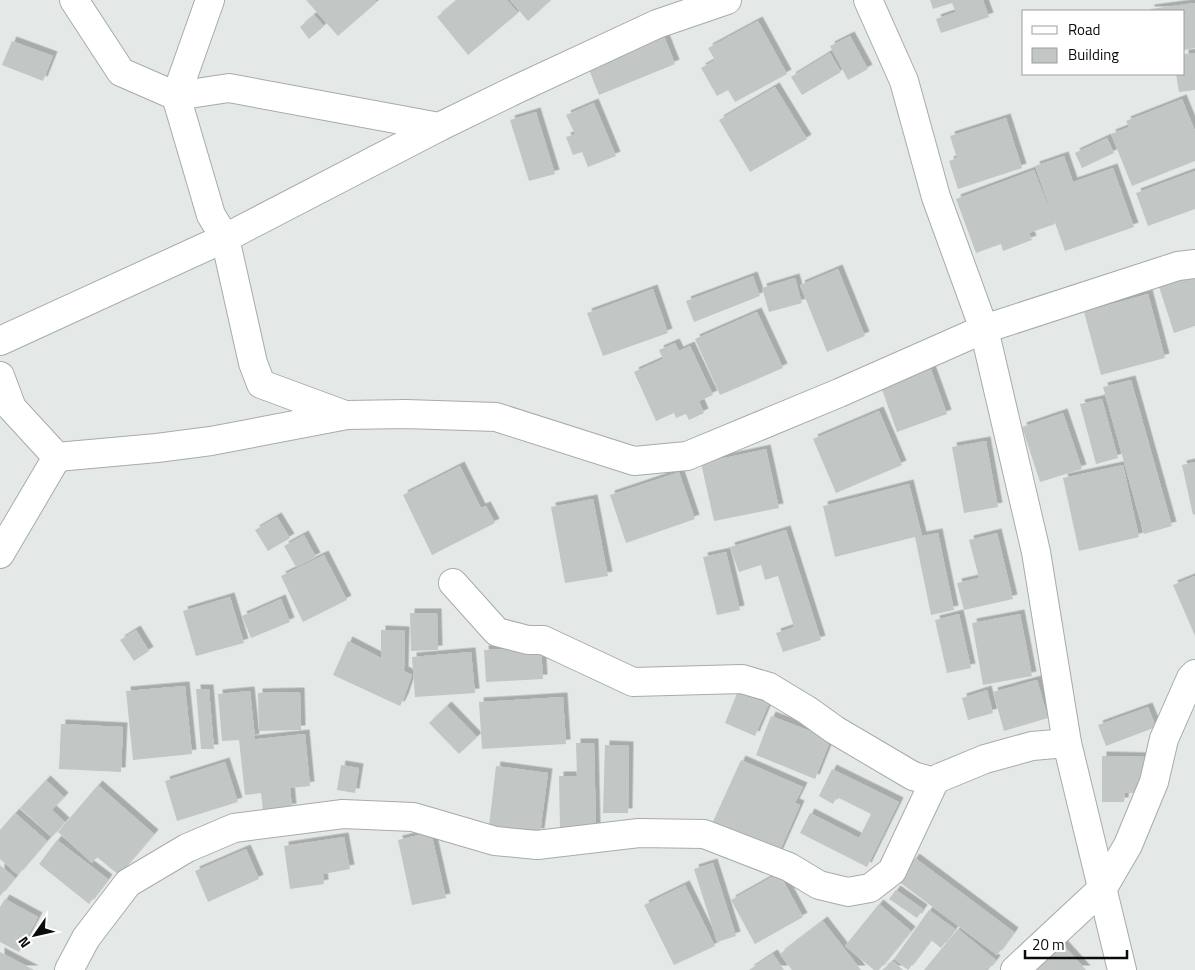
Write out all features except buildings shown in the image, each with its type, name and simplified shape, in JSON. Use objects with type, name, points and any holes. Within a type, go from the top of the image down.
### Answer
[{"type":"street","points":[[74,0],[121,72],[176,96],[229,88],[439,126]]},
{"type":"street","points":[[210,0],[176,96],[211,215],[225,238],[253,363],[261,384],[347,416]]},
{"type":"street","points":[[0,341],[225,238],[439,126],[517,88],[657,24],[727,0]]},
{"type":"street","points":[[868,0],[904,82],[936,197],[984,329],[1036,552],[1067,743],[1122,970]]},
{"type":"street","points":[[57,457],[211,441],[347,416],[406,414],[496,417],[634,461],[687,456],[839,393],[984,329],[1178,266],[1195,264]]},
{"type":"street","points":[[0,376],[12,408],[57,457]]},
{"type":"street","points":[[0,554],[57,457]]},
{"type":"street","points":[[453,583],[497,632],[528,640],[544,640],[633,682],[742,679],[769,688],[912,776],[934,782]]},
{"type":"street","points":[[1015,970],[1102,888],[1128,845],[1154,782],[1164,738],[1191,678],[1195,674]]},
{"type":"street","points":[[69,970],[86,938],[128,884],[187,848],[234,828],[343,814],[413,817],[495,841],[537,845],[639,834],[704,834],[790,867],[819,885],[848,892],[870,888],[892,871],[934,782],[953,771],[985,759],[1032,746],[1067,743]]}]
